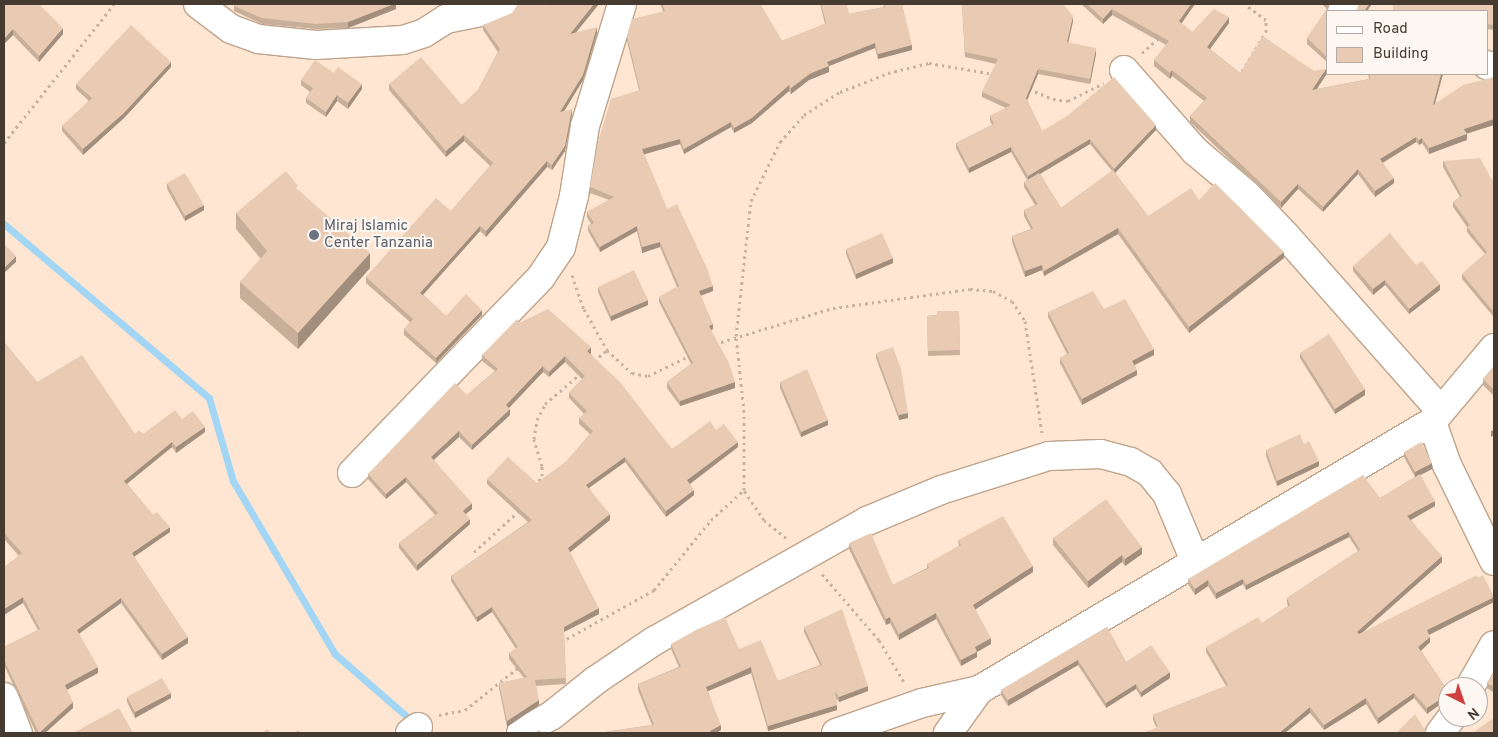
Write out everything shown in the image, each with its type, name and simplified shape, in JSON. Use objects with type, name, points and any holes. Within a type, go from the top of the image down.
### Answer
[{"type":"street","points":[[198,4],[231,28],[258,39],[316,45],[403,40],[424,33],[446,19],[491,10],[505,4]]},
{"type":"street","points":[[352,473],[540,278],[561,247],[574,196],[585,126],[622,4]]},
{"type":"street","points":[[1124,70],[1195,151],[1247,196],[1288,237],[1435,415],[1447,465],[1485,523],[1494,561]]},
{"type":"street","points":[[836,733],[909,708],[978,690],[1435,415],[1494,348]]},
{"type":"street","points":[[521,733],[551,716],[596,680],[654,640],[867,521],[941,490],[1049,456],[1101,454],[1131,462],[1150,473],[1167,494],[1195,561]]},
{"type":"street","points":[[1476,677],[1494,646]]},
{"type":"street","points":[[948,733],[978,690]]},
{"type":"street","points":[[4,697],[18,733]]},
{"type":"path","points":[[4,143],[114,4]]},
{"type":"path","points":[[1244,78],[1241,73],[1246,60],[1266,32],[1266,20],[1245,4]]},
{"type":"path","points":[[1027,88],[1053,99],[1068,101],[1084,95],[1124,70],[1166,31]]},
{"type":"path","points":[[909,708],[906,685],[879,640],[807,556],[764,520],[744,490],[744,412],[736,336],[751,202],[780,142],[804,115],[840,92],[888,73],[929,63],[1001,77]]},
{"type":"path","points":[[561,247],[584,309],[607,350],[632,373],[648,376],[696,352]]},
{"type":"path","points":[[711,346],[736,336],[833,308],[970,289],[993,291],[1012,301],[1025,321],[1039,425],[1049,456]]},
{"type":"path","points":[[530,492],[542,476],[542,466],[534,438],[537,420],[545,404],[607,350]]},
{"type":"path","points":[[556,644],[654,590],[711,520],[744,490]]},
{"type":"path","points":[[474,552],[516,517],[526,501]]},
{"type":"path","points":[[414,730],[439,714],[465,710],[524,664]]},
{"type":"building","points":[[4,4],[39,4],[63,28],[39,56],[13,29],[4,39]]},
{"type":"building","points":[[234,4],[394,4],[348,22],[316,24],[262,18],[234,6]]},
{"type":"building","points":[[518,4],[543,4],[546,6],[547,4],[594,4],[570,34],[597,27],[583,75],[560,112],[572,109],[565,146],[552,165],[547,161],[486,231],[480,226],[420,293],[446,316],[466,294],[482,310],[436,358],[404,329],[413,319],[366,277],[436,198],[451,211],[493,163],[464,135],[446,151],[389,84],[421,57],[462,105],[478,90],[500,49],[483,25],[512,13]]},
{"type":"building","points":[[662,4],[760,4],[782,41],[826,23],[821,4],[846,4],[849,14],[885,7],[884,4],[902,4],[912,45],[878,54],[875,43],[827,62],[829,66],[809,74],[791,88],[789,85],[752,118],[734,128],[731,122],[684,149],[680,139],[642,149],[667,209],[677,204],[707,268],[713,286],[699,291],[713,324],[709,326],[729,363],[735,382],[680,401],[667,382],[693,363],[659,297],[679,286],[660,242],[642,247],[637,226],[600,247],[588,226],[594,223],[587,212],[614,197],[590,187],[598,142],[611,99],[640,90],[627,36],[632,19],[665,11]]},
{"type":"building","points":[[962,4],[1063,4],[1073,16],[1067,42],[1096,48],[1090,79],[1038,69],[1026,98],[1042,131],[1067,116],[1114,77],[1156,125],[1114,169],[1090,139],[1028,176],[1011,147],[969,168],[956,143],[994,124],[990,116],[1011,105],[982,92],[998,59],[965,52]]},
{"type":"building","points":[[1087,4],[1191,4],[1179,21],[1192,32],[1214,9],[1229,17],[1207,47],[1240,73],[1263,36],[1314,71],[1326,69],[1312,90],[1370,79],[1369,75],[1441,75],[1433,105],[1463,85],[1494,77],[1494,119],[1464,129],[1467,134],[1429,148],[1422,138],[1419,140],[1416,137],[1380,159],[1394,178],[1375,191],[1358,169],[1323,207],[1298,184],[1281,202],[1190,116],[1207,98],[1172,70],[1170,73],[1154,60],[1169,41],[1112,9],[1103,19]]},
{"type":"building","points":[[1359,4],[1369,4],[1365,10],[1356,10]]},
{"type":"building","points":[[1393,4],[1494,4],[1494,25],[1488,24],[1488,10],[1393,10]]},
{"type":"building","points":[[1326,10],[1326,56],[1307,38]]},
{"type":"building","points":[[131,25],[171,62],[124,113],[83,149],[62,126],[92,98],[76,84]]},
{"type":"building","points":[[315,60],[334,73],[338,67],[362,84],[348,103],[337,95],[326,112],[306,98],[313,88],[301,80]]},
{"type":"building","points":[[1480,158],[1492,180],[1494,179],[1493,311],[1462,274],[1487,252],[1467,227],[1470,225],[1453,202],[1462,196],[1443,161]]},
{"type":"building","points":[[1113,170],[1148,216],[1191,188],[1199,200],[1215,183],[1284,252],[1189,327],[1118,228],[1044,271],[1042,265],[1025,271],[1012,236],[1033,229],[1024,210],[1038,204],[1024,182],[1039,173],[1061,208]]},
{"type":"building","points":[[286,171],[298,186],[296,188],[370,253],[298,333],[240,282],[267,251],[236,213]]},
{"type":"building","points":[[185,173],[204,205],[185,216],[167,183]]},
{"type":"building","points":[[882,233],[893,258],[856,274],[846,249]]},
{"type":"building","points":[[1390,233],[1416,265],[1422,261],[1440,284],[1409,309],[1385,280],[1373,289],[1353,266]]},
{"type":"building","points":[[4,244],[16,256],[4,268]]},
{"type":"building","points":[[634,270],[648,300],[611,316],[598,287]]},
{"type":"building","points":[[1093,291],[1104,309],[1125,299],[1154,349],[1132,361],[1137,370],[1082,399],[1060,358],[1069,353],[1048,312]]},
{"type":"building","points":[[548,309],[591,347],[587,351],[620,382],[672,449],[710,421],[716,430],[724,424],[738,442],[687,480],[694,490],[666,511],[625,457],[586,485],[610,514],[568,548],[599,608],[564,627],[566,678],[535,680],[539,700],[507,721],[499,683],[527,677],[509,653],[518,647],[492,607],[477,617],[451,576],[532,520],[487,479],[508,457],[537,483],[566,462],[593,431],[579,418],[587,411],[569,393],[585,376],[565,356],[549,372],[543,366],[506,405],[510,409],[472,445],[459,431],[431,457],[472,503],[463,511],[470,519],[417,565],[399,543],[438,513],[406,477],[386,494],[368,474],[455,383],[467,395],[498,369],[482,355],[517,319],[519,323]]},
{"type":"building","points":[[937,311],[959,311],[960,350],[928,351],[927,316],[937,315]]},
{"type":"building","points":[[1329,334],[1365,389],[1335,409],[1300,353]]},
{"type":"building","points":[[4,342],[37,382],[82,355],[135,434],[139,430],[143,434],[175,410],[182,419],[193,411],[205,427],[176,447],[172,442],[124,481],[153,515],[157,512],[170,527],[132,553],[188,637],[162,654],[121,598],[77,630],[98,667],[65,685],[73,702],[39,733],[4,660],[4,647],[40,629],[23,597],[4,609],[4,567],[22,553],[4,533]]},
{"type":"building","points":[[893,347],[901,369],[908,413],[899,415],[876,353]]},
{"type":"building","points":[[1494,366],[1494,390],[1483,379]]},
{"type":"building","points":[[807,369],[828,420],[801,432],[780,382]]},
{"type":"building","points":[[1300,434],[1304,444],[1309,441],[1319,461],[1277,481],[1266,450]]},
{"type":"building","points":[[1421,442],[1432,463],[1415,472],[1404,452]]},
{"type":"building","points":[[1420,474],[1435,501],[1407,516],[1442,556],[1357,632],[1359,634],[1477,575],[1478,578],[1483,575],[1494,597],[1427,630],[1430,637],[1418,647],[1438,677],[1438,701],[1427,708],[1414,693],[1378,718],[1366,698],[1324,725],[1310,707],[1279,733],[1142,733],[1158,727],[1153,715],[1228,685],[1206,647],[1258,617],[1262,623],[1290,605],[1287,598],[1360,550],[1349,532],[1246,585],[1243,579],[1216,593],[1208,580],[1195,589],[1188,579],[1363,475],[1380,498]]},
{"type":"building","points":[[1106,499],[1142,547],[1125,559],[1122,555],[1088,581],[1053,538]]},
{"type":"building","points":[[1003,516],[1033,566],[973,605],[991,638],[975,647],[977,652],[961,660],[936,613],[899,634],[890,617],[886,619],[849,543],[871,533],[893,585],[929,568],[927,564],[961,545],[958,540]]},
{"type":"building","points":[[842,609],[868,686],[839,697],[835,691],[837,705],[768,726],[751,667],[706,687],[721,725],[710,731],[711,733],[597,733],[654,725],[638,684],[681,667],[671,644],[696,630],[725,617],[739,649],[761,640],[778,681],[822,665],[804,627]]},
{"type":"building","points":[[1107,627],[1126,662],[1151,645],[1170,672],[1141,692],[1136,684],[1106,703],[1078,660],[1008,700],[1001,690]]},
{"type":"building","points":[[1494,671],[1494,687],[1488,684]]},
{"type":"building","points":[[162,678],[171,693],[135,712],[127,697]]},
{"type":"building","points":[[119,708],[133,733],[73,733]]},
{"type":"building","points":[[1415,714],[1427,733],[1396,733]]},
{"type":"building","points":[[1492,719],[1494,722],[1494,733],[1472,733],[1481,727],[1488,727],[1488,722]]},
{"type":"building","points":[[268,729],[271,733],[261,733]]},
{"type":"waterway","points":[[4,224],[209,398],[233,481],[335,654],[413,722]]},
{"type":"place","name":"Miraj Islamic Center Tanzania","points":[[314,235]]}]
